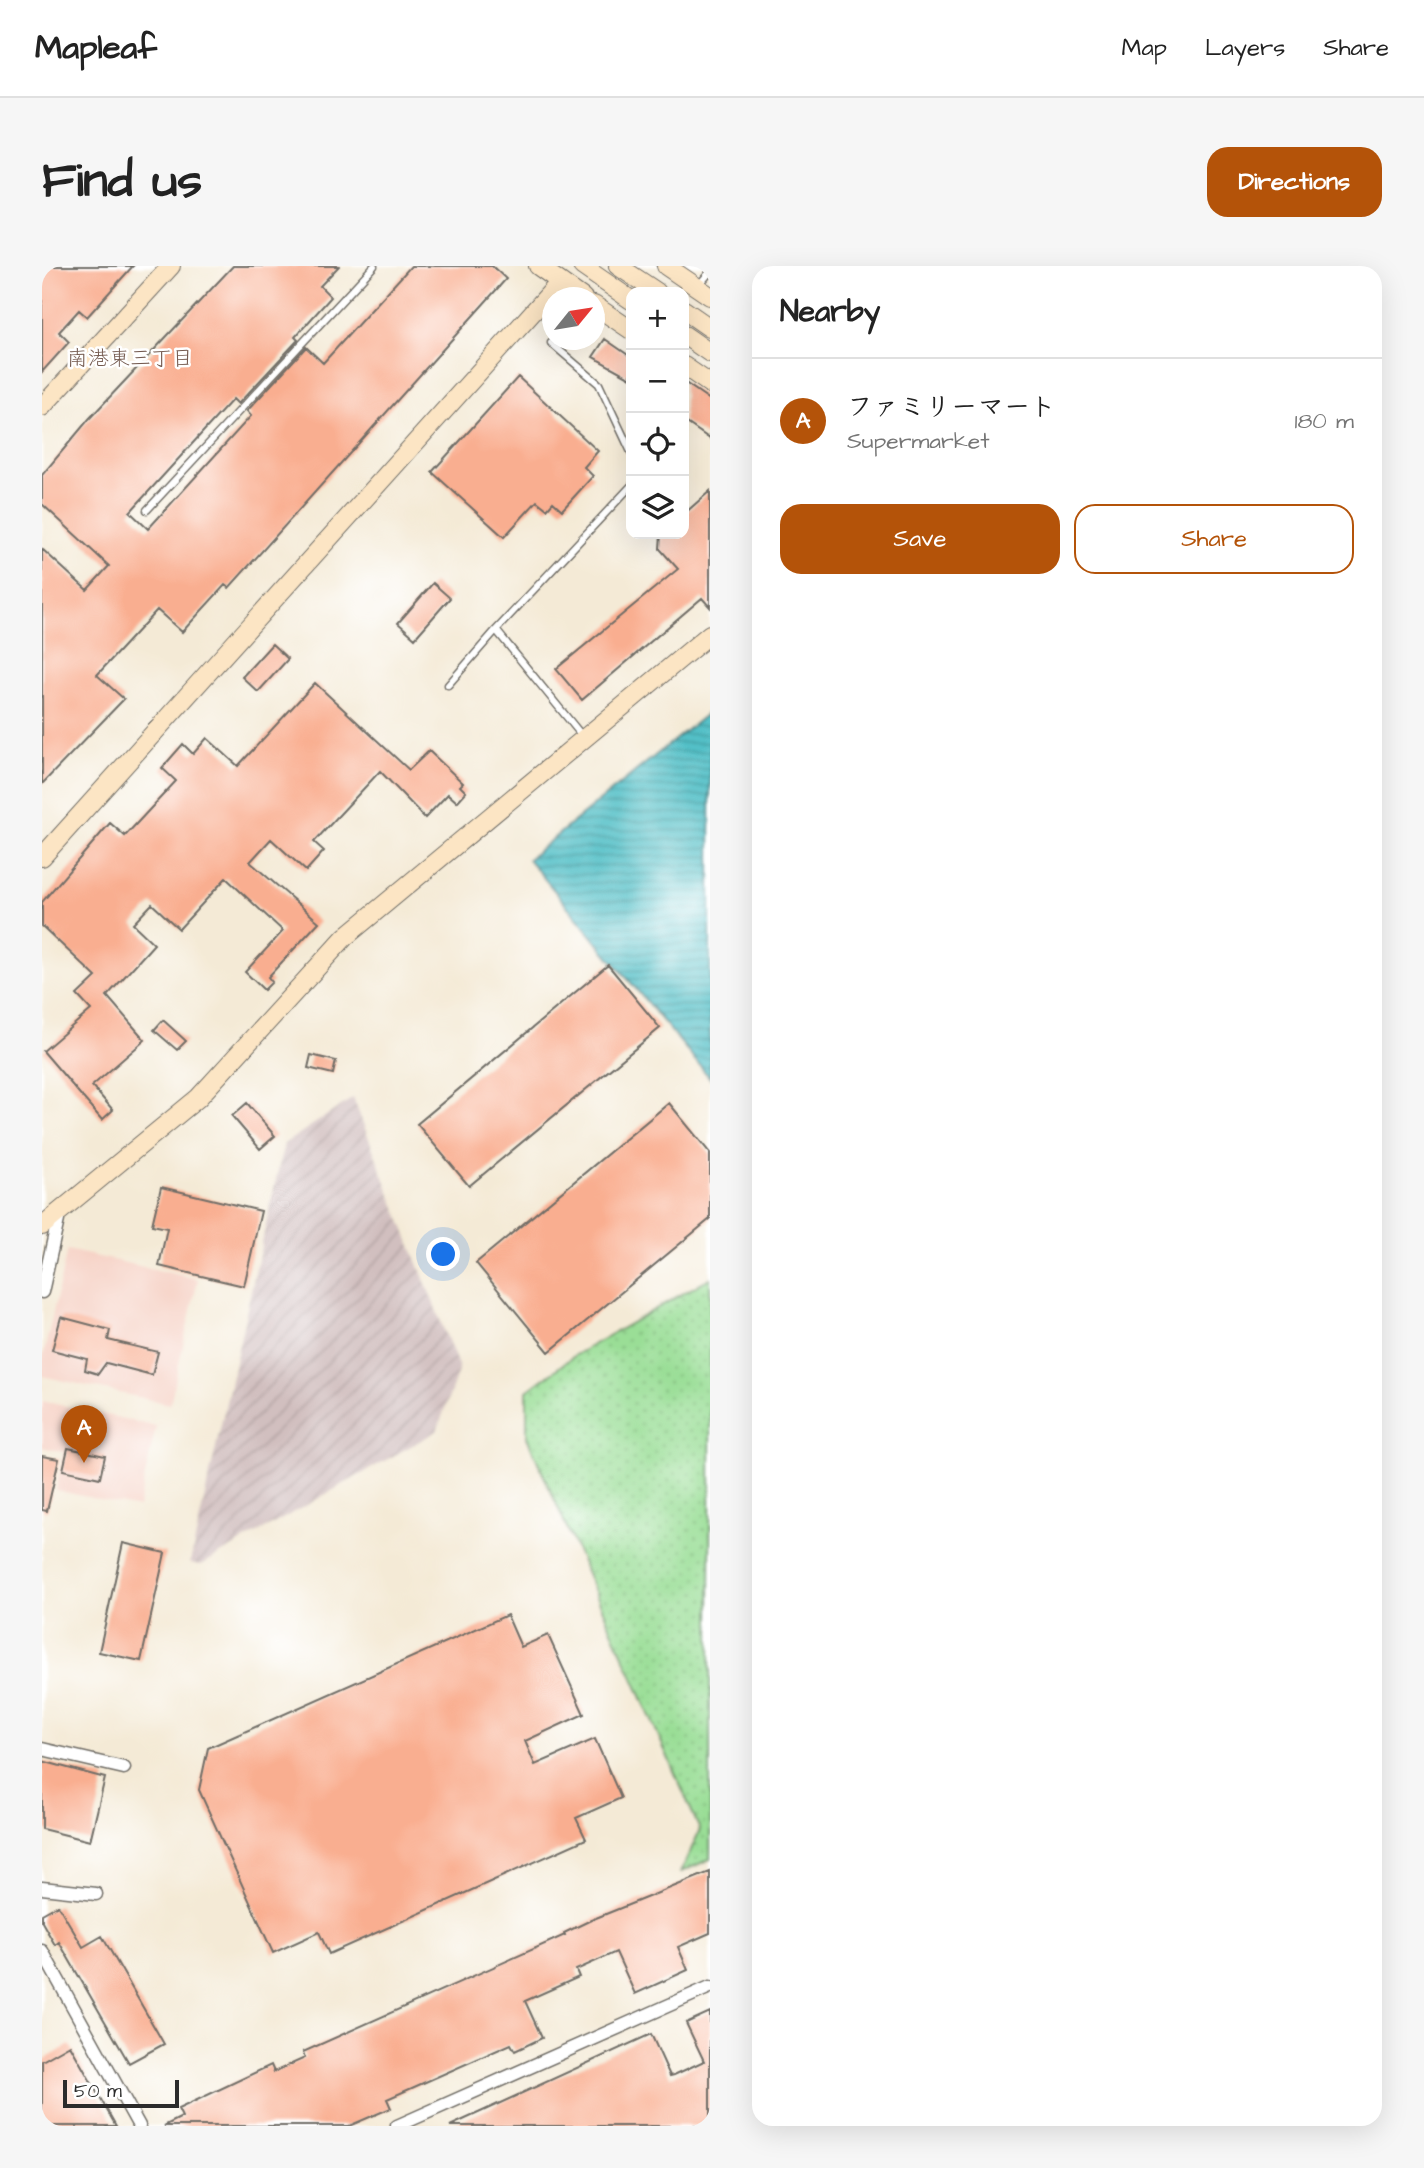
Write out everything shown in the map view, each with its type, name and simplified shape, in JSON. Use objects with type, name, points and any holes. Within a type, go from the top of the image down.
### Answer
[{"type":"street","points":[[42,407],[171,266]]},
{"type":"street","points":[[538,266],[567,287]]},
{"type":"street","points":[[582,266],[626,297]]},
{"type":"street","points":[[618,266],[650,287]]},
{"type":"street","points":[[666,266],[703,292]]},
{"type":"street","points":[[42,857],[560,282]]},
{"type":"street","points":[[605,312],[626,327]]},
{"type":"street","points":[[689,313],[710,328]]},
{"type":"street","points":[[689,338],[710,353]]},
{"type":"street","points":[[689,369],[710,384]]},
{"type":"street","points":[[42,1226],[198,1098],[345,937],[710,634]]},
{"type":"street","points":[[42,1292],[60,1211]]},
{"type":"street","points":[[42,1749],[124,1768]]},
{"type":"street","points":[[42,1888],[96,1894]]},
{"type":"street","points":[[42,1951],[139,2126]]},
{"type":"street","points":[[397,2126],[710,1987]]},
{"type":"lane","points":[[147,510],[374,266]]},
{"type":"lane","points":[[703,292],[710,272]]},
{"type":"lane","points":[[559,350],[599,384],[626,441]]},
{"type":"lane","points":[[448,685],[626,491]]},
{"type":"lane","points":[[496,630],[584,738]]},
{"type":"shaded area","points":[[353,1098],[459,1368],[437,1431],[201,1565],[190,1563],[284,1144]]},
{"type":"shaded area","points":[[67,1250],[198,1279],[170,1404],[42,1376],[42,1362]]},
{"type":"shaded area","points":[[42,1401],[156,1426],[138,1508],[56,1490],[64,1452],[42,1447]]},
{"type":"green space","points":[[710,1278],[710,1859],[681,1872],[700,1830],[527,1437],[527,1391],[575,1355]]},
{"type":"water","points":[[710,711],[710,1078],[528,859]]},
{"type":"building","points":[[42,266],[133,266],[87,317],[79,310],[59,332],[69,342],[42,372]]},
{"type":"building","points":[[233,266],[339,266],[320,286],[331,297],[295,337],[298,340],[238,404],[233,399],[130,512],[148,529],[251,416],[247,411],[306,347],[323,363],[411,266],[492,266],[506,279],[229,588],[225,585],[182,632],[157,610],[97,675],[124,699],[42,784],[42,549],[87,590],[109,566],[42,504],[42,475],[89,419]]},
{"type":"building","points":[[605,339],[626,354],[626,375],[593,357],[598,350],[605,350]]},
{"type":"building","points":[[518,377],[598,451],[584,467],[593,476],[562,510],[553,502],[547,509],[537,501],[504,537],[432,472]]},
{"type":"building","points":[[689,385],[710,400],[710,439],[689,424]]},
{"type":"building","points":[[710,491],[710,607],[702,598],[582,700],[556,669],[678,569],[660,549],[661,539],[689,539],[689,510]]},
{"type":"building","points":[[433,583],[450,598],[415,638],[398,623]]},
{"type":"building","points":[[272,644],[288,659],[258,692],[242,677]]},
{"type":"building","points":[[315,683],[409,770],[429,751],[463,783],[460,786],[466,792],[457,802],[448,794],[425,818],[380,771],[314,842],[324,851],[306,871],[271,839],[250,862],[319,922],[268,977],[272,982],[264,990],[245,972],[283,931],[226,878],[179,929],[152,904],[133,924],[154,944],[107,996],[145,1040],[92,1086],[113,1110],[102,1120],[43,1051],[91,1010],[77,995],[96,977],[42,926],[42,902],[110,823],[125,836],[176,781],[162,768],[183,744],[193,754],[207,738],[238,766]]},
{"type":"building","points":[[608,965],[660,1028],[469,1186],[417,1124]]},
{"type":"building","points":[[163,1020],[186,1041],[177,1050],[154,1030]]},
{"type":"building","points":[[311,1055],[336,1061],[333,1074],[308,1068]]},
{"type":"building","points":[[247,1103],[275,1136],[260,1149],[232,1116]]},
{"type":"building","points":[[669,1103],[710,1153],[710,1219],[549,1352],[476,1263]]},
{"type":"building","points":[[161,1187],[261,1211],[244,1286],[159,1266],[167,1228],[152,1225]]},
{"type":"building","points":[[61,1317],[110,1330],[108,1340],[158,1352],[152,1375],[106,1363],[98,1374],[85,1370],[87,1359],[52,1350]]},
{"type":"building","points":[[68,1448],[105,1456],[100,1478],[63,1470]]},
{"type":"building","points":[[42,1456],[59,1459],[47,1511],[42,1510]]},
{"type":"building","points":[[123,1543],[165,1553],[141,1661],[99,1652]]},
{"type":"building","points":[[507,1615],[521,1647],[548,1635],[584,1714],[525,1741],[535,1765],[595,1739],[621,1798],[576,1818],[586,1839],[329,1954],[319,1932],[273,1953],[199,1790],[208,1748]]},
{"type":"building","points":[[42,1761],[105,1778],[90,1841],[42,1829]]},
{"type":"building","points":[[710,1872],[710,1933],[678,1947],[688,1970],[635,1994],[616,1952],[576,1970],[579,1977],[525,2001],[542,2038],[515,2051],[511,2044],[387,2099],[391,2108],[349,2126],[164,2126],[182,2117],[178,2109],[271,2065],[274,2072],[305,2058],[303,2052],[565,1935],[564,1933],[591,1920]]},
{"type":"building","points":[[58,1905],[83,1947],[102,1936],[164,2044],[129,2063],[59,1942],[55,1945],[42,1922],[42,1914]]},
{"type":"building","points":[[710,2012],[710,2126],[450,2126],[651,2034],[670,2076],[674,2075],[704,2061],[686,2023]]},
{"type":"building","points":[[70,2045],[116,2126],[42,2126],[42,2061]]},
{"type":"place","name":"ファミリーマート","points":[[84,1463]]},
{"type":"district","name":"南港東三丁目","points":[[130,358]]}]
